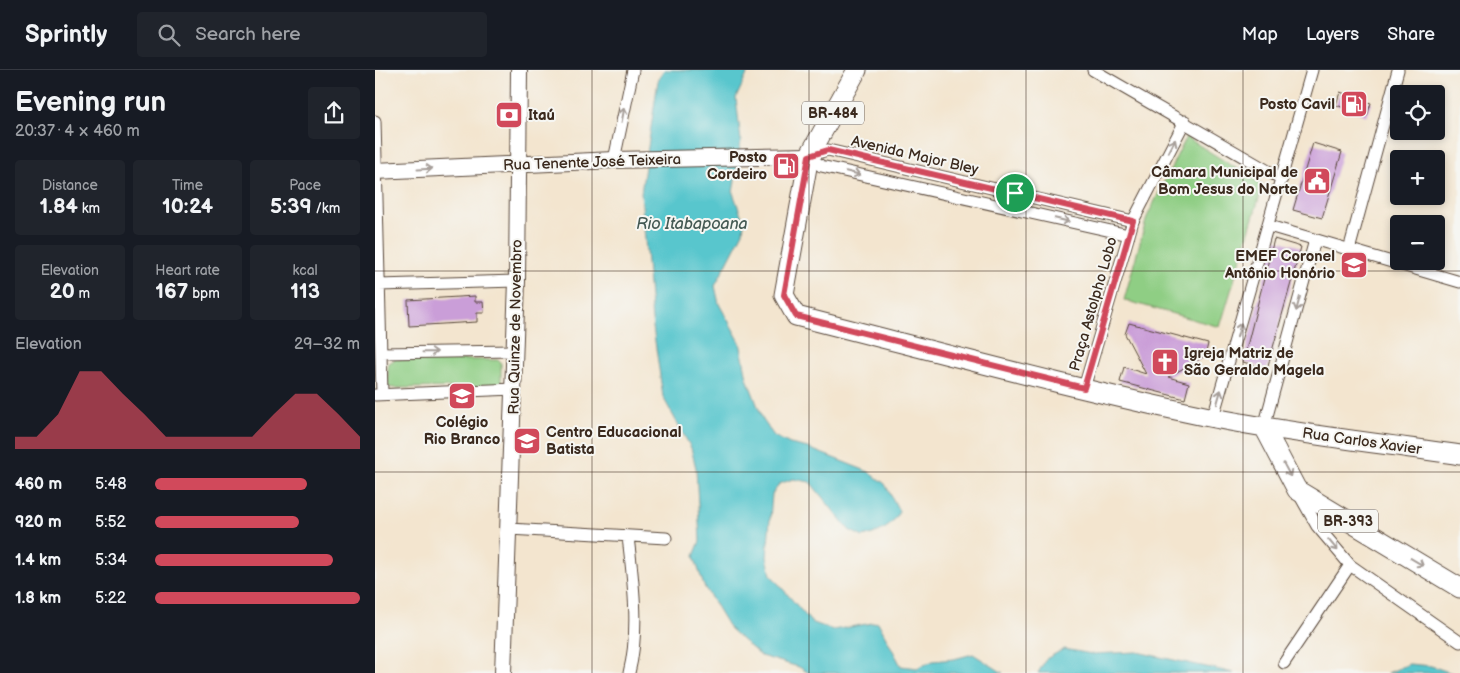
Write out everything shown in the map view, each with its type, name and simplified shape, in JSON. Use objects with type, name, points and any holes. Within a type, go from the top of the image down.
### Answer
[{"type":"main road","name":"Rua Quinze de Novembro","points":[[503,673],[517,281],[519,70]]},
{"type":"main road","name":"BR-484","points":[[809,156],[857,70]]},
{"type":"main road","name":"Rua Tenente José Teixeira","points":[[376,171],[614,160],[809,156]]},
{"type":"main road","name":"Rua Carlos Xavier","points":[[809,156],[784,295],[796,316],[1084,388],[1213,417],[1264,427],[1460,454]]},
{"type":"main road","points":[[1264,427],[1297,490]]},
{"type":"main road","name":"BR-393","points":[[1297,490],[1460,588]]},
{"type":"street","points":[[614,160],[633,70]]},
{"type":"street","points":[[1093,70],[1185,121],[1282,179]]},
{"type":"street","points":[[1213,417],[1312,70]]},
{"type":"street","points":[[1349,250],[1399,70]]},
{"type":"street","points":[[375,121],[381,353],[378,395],[514,388]]},
{"type":"street","name":"Praça Astolpho Lobo","points":[[1084,388],[1133,221],[1185,121]]},
{"type":"street","name":"Avenida Major Bley","points":[[809,156],[828,150],[1133,221]]},
{"type":"street","name":"Avenida Major Bley","points":[[809,156],[821,166],[1129,235]]},
{"type":"street","points":[[1269,226],[1460,282]]},
{"type":"street","points":[[1264,427],[1315,240]]},
{"type":"street","points":[[379,285],[517,281]]},
{"type":"street","points":[[381,353],[515,351]]},
{"type":"street","points":[[1297,490],[1317,526],[1350,565],[1460,642]]},
{"type":"street","points":[[509,529],[666,538]]},
{"type":"street","points":[[628,537],[633,582],[634,632],[629,673]]},
{"type":"street","points":[[1284,664],[1350,565]]},
{"type":"green space","points":[[1186,137],[1263,185],[1220,327],[1124,300],[1147,217]]},
{"type":"green space","points":[[395,359],[498,360],[501,363],[501,383],[497,387],[388,387],[388,364]]},
{"type":"water","name":"Rio Itabapoana","points":[[664,70],[749,70],[736,98],[741,141],[733,193],[744,223],[743,232],[715,286],[719,304],[740,342],[747,378],[763,420],[774,436],[790,444],[808,448],[869,472],[885,484],[899,511],[893,522],[885,528],[863,537],[849,530],[810,482],[793,479],[779,484],[772,494],[767,557],[771,575],[811,622],[833,630],[878,622],[901,666],[917,668],[933,661],[954,659],[973,654],[1003,673],[809,673],[799,667],[761,656],[730,629],[704,586],[694,556],[700,541],[696,468],[691,448],[663,397],[652,320],[641,193],[658,81]]},
{"type":"water","points":[[1064,649],[1092,654],[1137,652],[1234,673],[1038,673],[1046,659]]},
{"type":"water","points":[[1409,664],[1431,666],[1452,673],[1388,673]]},
{"type":"building","name":"Posto Cavil","points":[[1340,92],[1371,103],[1367,116],[1336,105]]},
{"type":"building","name":"Câmara Municipal de Bom Jesus do Norte","points":[[1313,143],[1342,152],[1322,218],[1293,210]]},
{"type":"building","points":[[1274,239],[1301,247],[1267,369],[1243,362]]},
{"type":"building","points":[[475,296],[475,302],[483,302],[484,313],[477,313],[477,322],[409,326],[408,300]]},
{"type":"building","name":"Igreja Matriz de São Geraldo Magela","points":[[1129,323],[1208,344],[1205,356],[1168,377],[1189,383],[1185,399],[1120,382],[1124,367],[1146,374],[1125,334]]},
{"type":"place","name":"Posto Cavil","points":[[1354,104]]},
{"type":"place","name":"Itaú","points":[[509,115]]},
{"type":"place","name":"Posto Cordeiro","points":[[786,166]]},
{"type":"place","name":"Câmara Municipal de Bom Jesus do Norte","points":[[1317,181]]},
{"type":"place","name":"EMEF Coronel Antônio Honório","points":[[1354,265]]},
{"type":"place","name":"Igreja Matriz de São Geraldo Magela","points":[[1165,362]]},
{"type":"place","name":"Colégio Rio Branco","points":[[462,396]]},
{"type":"place","name":"Centro Educacional Batista","points":[[527,441]]},
{"type":"route","points":[[828,150],[1015,193],[1133,221],[1084,388],[796,316],[784,295],[809,156],[828,150]]}]
